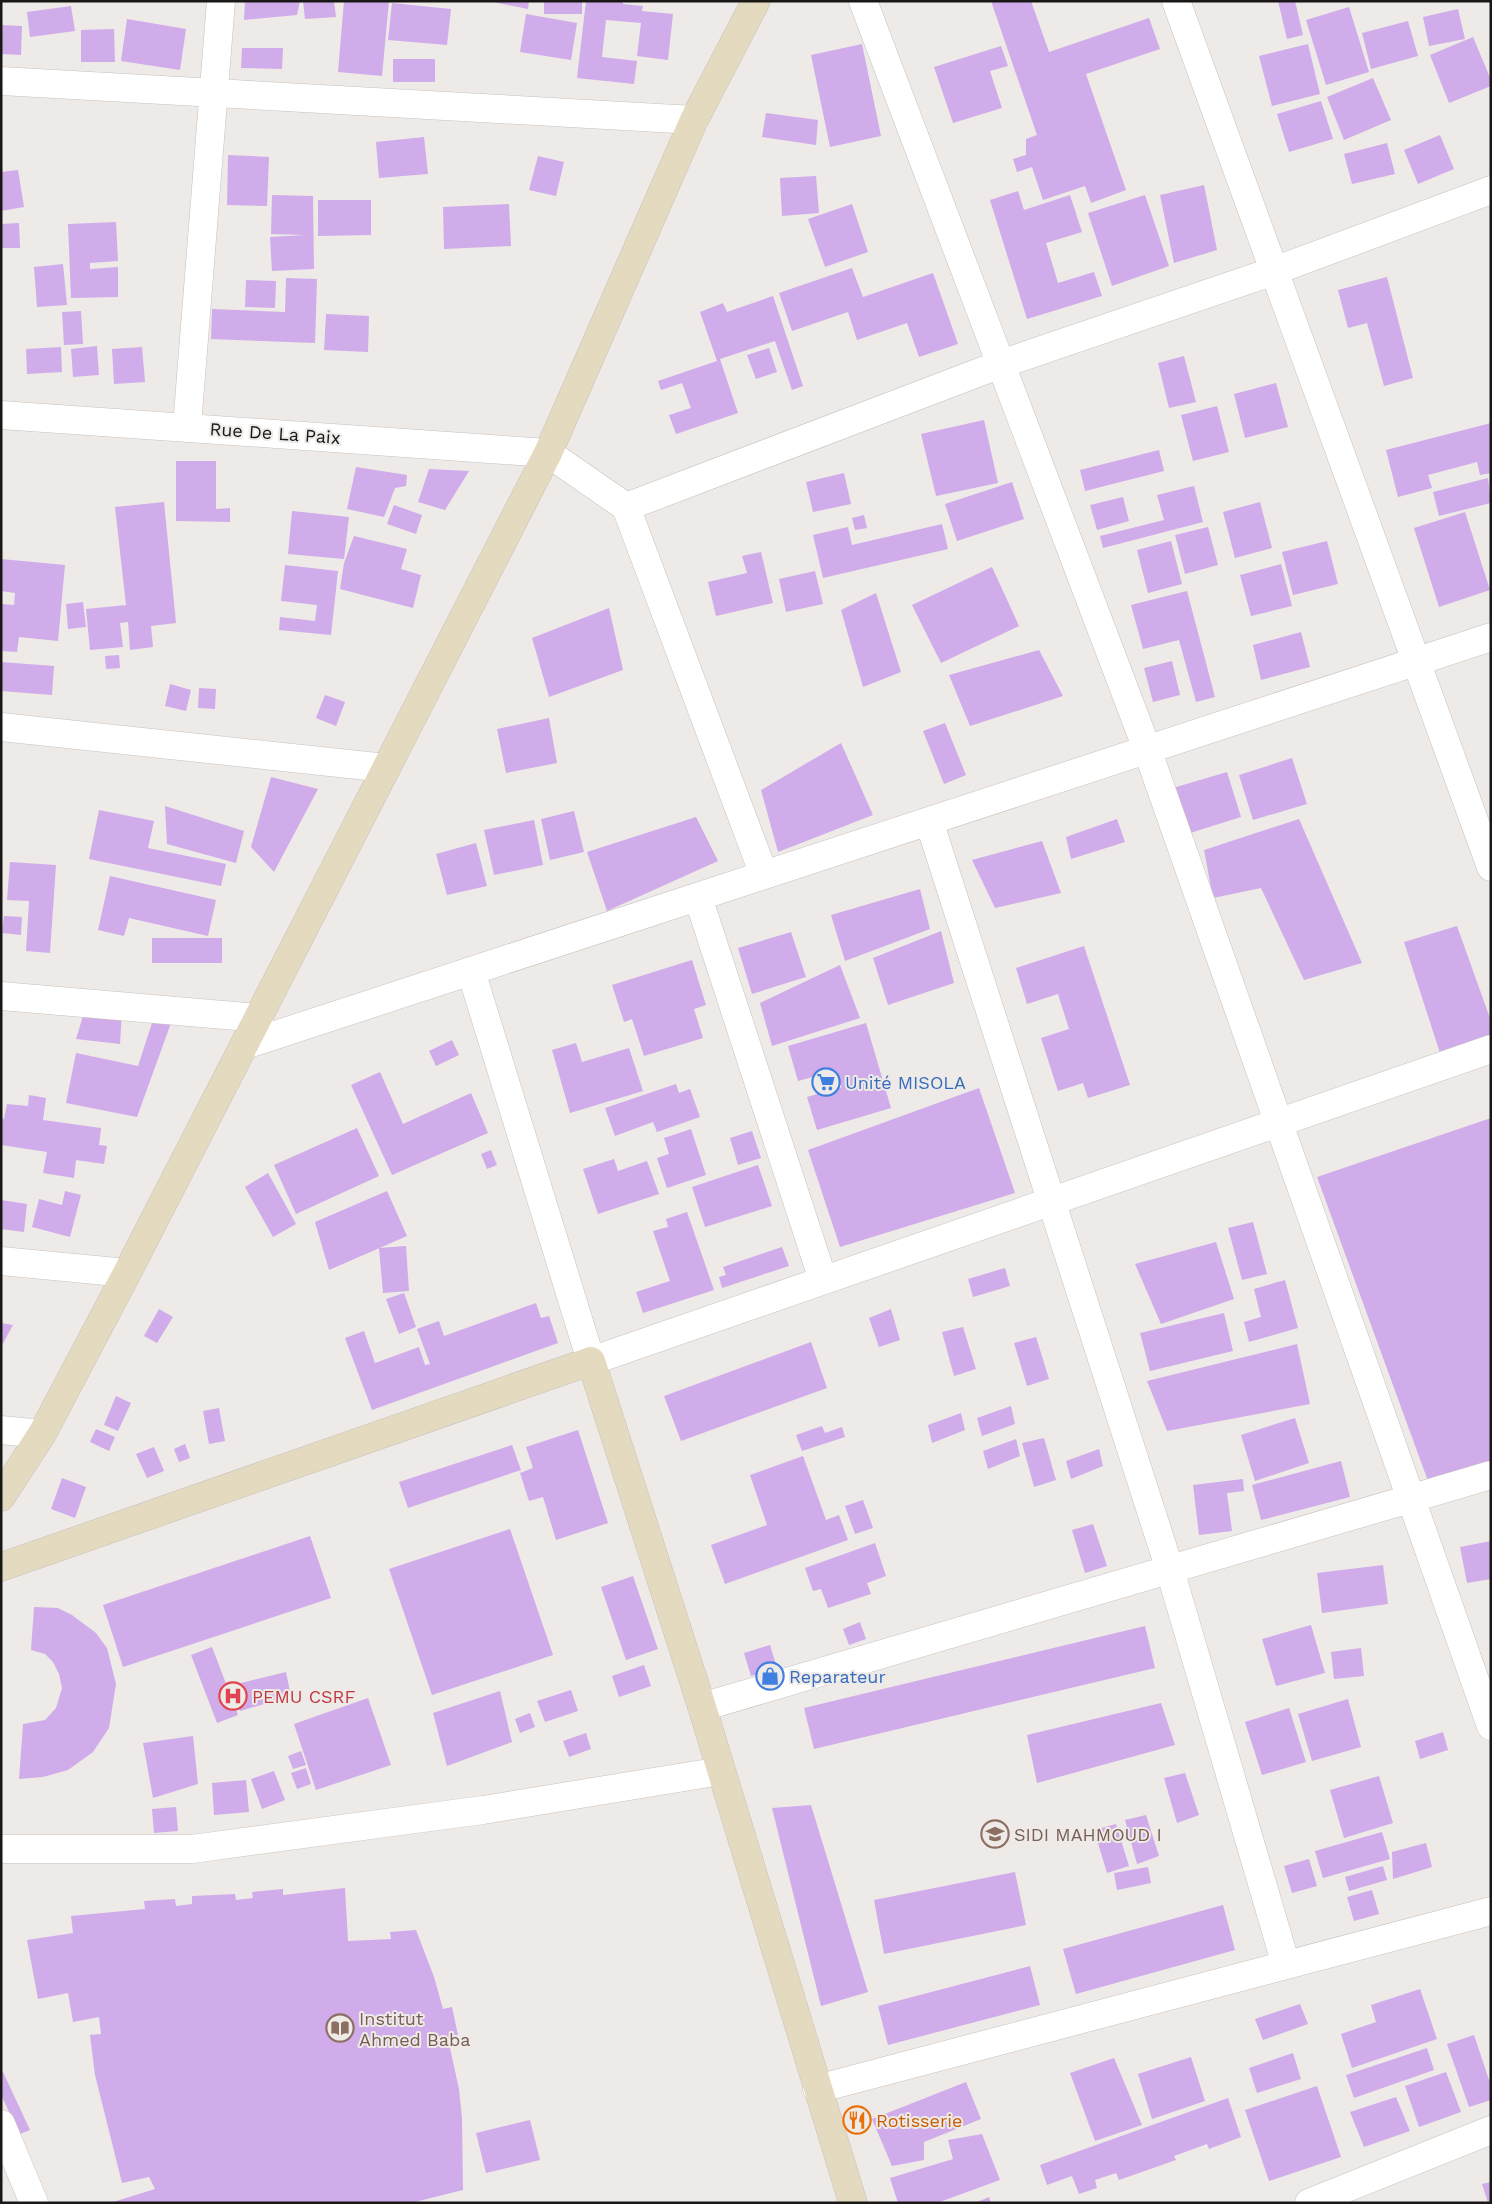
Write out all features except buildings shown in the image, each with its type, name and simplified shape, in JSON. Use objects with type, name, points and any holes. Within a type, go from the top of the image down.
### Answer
[{"type":"street","points":[[187,426],[221,1]]},
{"type":"street","points":[[1,1497],[42,1434],[127,1274],[548,453],[694,120],[756,1]]},
{"type":"street","points":[[864,1],[1147,749],[1491,1726]]},
{"type":"street","points":[[1176,1],[1491,867]]},
{"type":"street","points":[[1,81],[694,120]]},
{"type":"street","points":[[626,507],[1001,364],[1274,271],[1491,190]]},
{"type":"street","name":"Rue De La Paix","points":[[1,415],[187,426],[548,453]]},
{"type":"street","points":[[548,453],[626,507],[764,875]]},
{"type":"street","points":[[245,1045],[1491,637]]},
{"type":"street","points":[[1,727],[386,768]]},
{"type":"street","points":[[929,821],[1170,1570],[1286,1965]]},
{"type":"street","points":[[698,897],[823,1280]]},
{"type":"street","points":[[471,971],[591,1361],[702,1707],[853,2203]]},
{"type":"street","points":[[1,996],[259,1018]]},
{"type":"street","points":[[1,1567],[1279,1121],[1491,1049]]},
{"type":"street","points":[[1,1261],[127,1274]]},
{"type":"street","points":[[1,1430],[42,1434]]},
{"type":"street","points":[[702,1707],[1491,1474]]},
{"type":"street","points":[[1,1849],[192,1849],[484,1810],[720,1771]]},
{"type":"street","points":[[817,2089],[1491,1911]]},
{"type":"street","points":[[1,2124],[34,2203]]},
{"type":"street","points":[[1309,2203],[1491,2130]]},
{"type":"place","name":"Unité MISOLA","points":[[826,1082]]},
{"type":"place","name":"Reparateur","points":[[770,1676]]},
{"type":"place","name":"PEMU CSRF","points":[[233,1696]]},
{"type":"place","name":"SIDI MAHMOUD I","points":[[995,1834]]},
{"type":"place","name":"Institut Ahmed Baba","points":[[340,2028]]},
{"type":"place","name":"Rotisserie","points":[[857,2120]]}]
